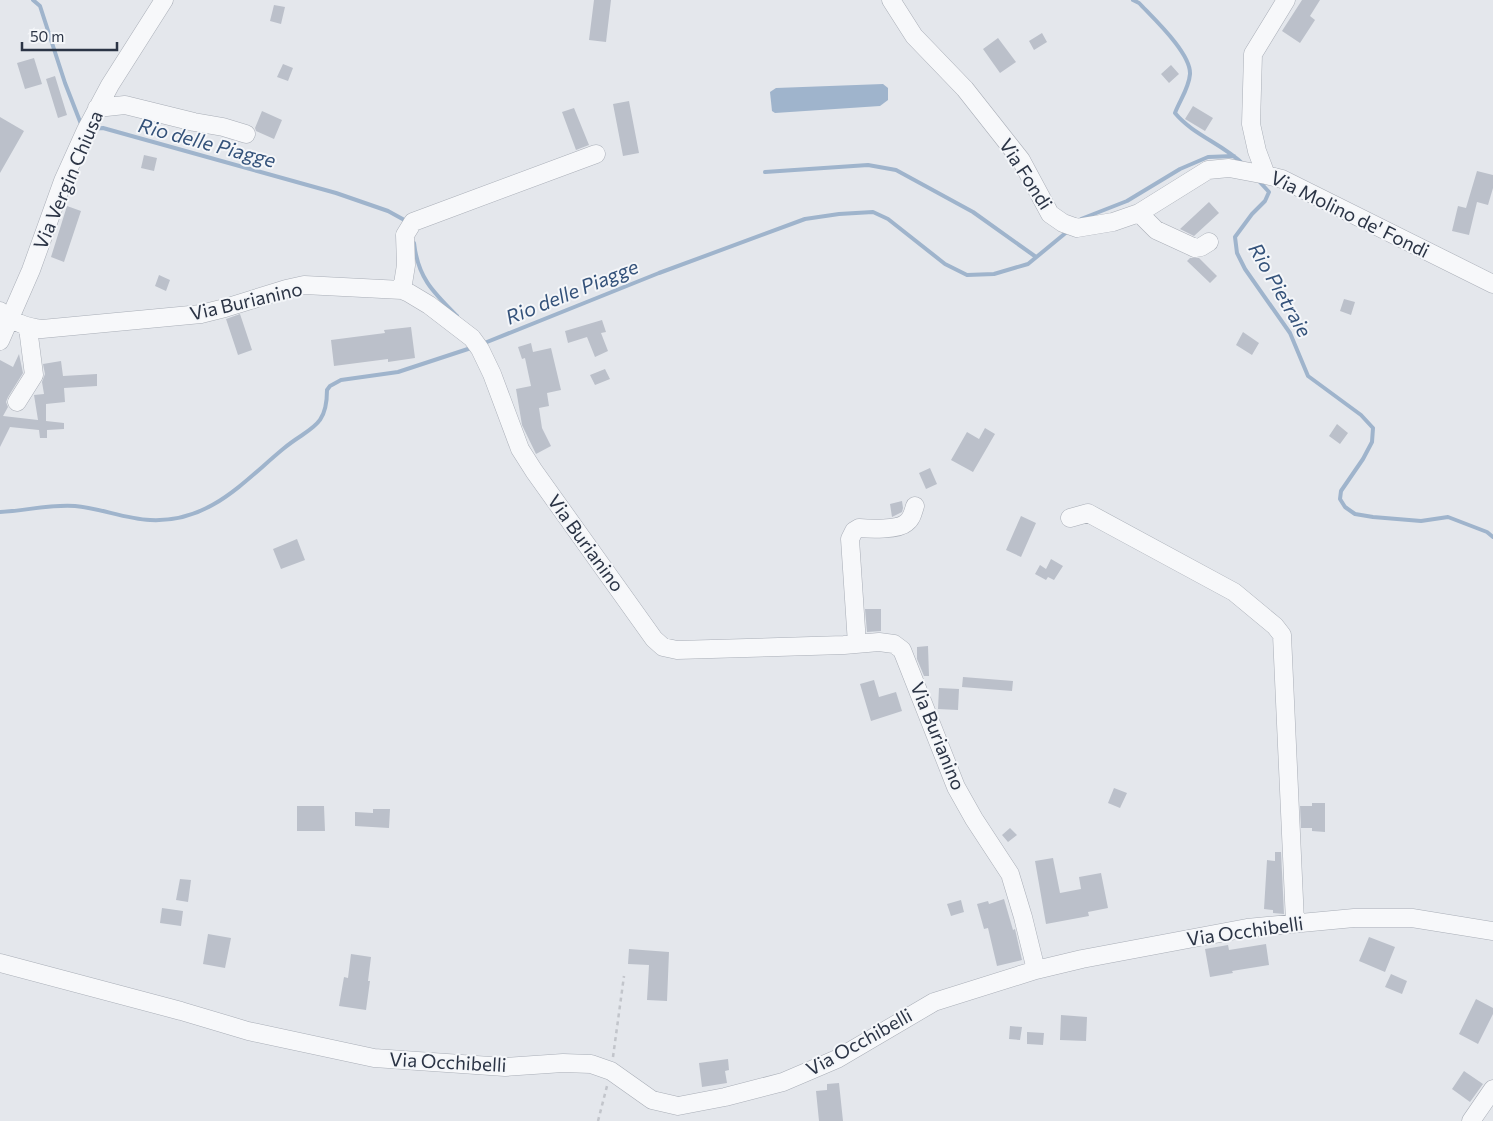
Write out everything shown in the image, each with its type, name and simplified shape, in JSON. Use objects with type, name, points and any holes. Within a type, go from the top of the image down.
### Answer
[{"type":"street","name":"Via Vergin Chiusa","points":[[0,341],[4,315],[31,270],[63,181],[86,130],[110,85],[164,0]]},
{"type":"street","name":"Via Fondi","points":[[891,0],[914,36],[964,89],[1021,160],[1050,214],[1063,223],[1077,228],[1113,222],[1139,213],[1208,170],[1229,168],[1266,175]]},
{"type":"street","name":"Via Molino de' Fondi","points":[[1286,0],[1253,54],[1251,124],[1257,151],[1266,175],[1282,179],[1493,284]]},
{"type":"street","points":[[97,108],[125,105],[194,122],[223,126],[246,134]]},
{"type":"street","points":[[402,290],[406,265],[405,235],[413,222],[596,154]]},
{"type":"street","points":[[1139,213],[1156,230],[1195,248],[1209,242]]},
{"type":"street","name":"Via Burianino","points":[[4,315],[28,328],[42,328],[201,314],[304,285],[402,290],[429,305],[472,338],[480,349],[492,374],[520,449],[529,464],[654,639],[663,647],[677,650],[879,642],[894,644],[902,650],[956,787],[974,819],[1010,874],[1036,970]]},
{"type":"street","points":[[17,402],[34,374],[28,328]]},
{"type":"street","points":[[857,644],[850,539],[854,531],[859,528],[869,529],[906,524],[912,516],[915,506]]},
{"type":"street","points":[[1070,518],[1088,513],[1234,592],[1275,626],[1282,635],[1295,922]]},
{"type":"street","name":"Via Occhibelli","points":[[0,963],[164,1006],[248,1031],[374,1058],[504,1067],[563,1063],[591,1064],[611,1071],[652,1100],[678,1106],[725,1098],[783,1082],[837,1058],[934,1002],[1036,970],[1082,959],[1199,936],[1295,922],[1354,918],[1412,918],[1493,931]]},
{"type":"street","points":[[1472,1121],[1493,1089]]},
{"type":"path","points":[[598,1121],[611,1071],[624,976]]},
{"type":"water","points":[[883,84],[888,88],[888,100],[880,106],[775,113],[772,111],[770,92],[776,88]]},
{"type":"building","points":[[594,0],[611,0],[606,42],[589,40]]},
{"type":"building","points":[[1302,0],[1320,0],[1310,16],[1315,20],[1300,43],[1282,31]]},
{"type":"building","points":[[274,5],[285,7],[281,24],[270,21]]},
{"type":"building","points":[[1042,33],[1047,42],[1034,50],[1029,41]]},
{"type":"building","points":[[998,38],[1016,62],[1000,73],[983,49]]},
{"type":"building","points":[[34,58],[42,84],[25,89],[17,63]]},
{"type":"building","points":[[283,64],[293,68],[288,81],[277,77]]},
{"type":"building","points":[[1171,65],[1179,74],[1169,83],[1161,74]]},
{"type":"building","points":[[55,76],[67,115],[58,118],[46,79]]},
{"type":"building","points":[[629,101],[639,153],[623,156],[613,104]]},
{"type":"building","points":[[1193,106],[1213,118],[1205,131],[1185,119]]},
{"type":"building","points":[[574,108],[589,145],[576,150],[562,112]]},
{"type":"building","points":[[262,111],[282,120],[274,139],[256,131],[255,128]]},
{"type":"building","points":[[0,117],[24,131],[0,173]]},
{"type":"building","points":[[144,155],[157,158],[154,171],[141,168]]},
{"type":"building","points":[[1477,171],[1493,175],[1493,188],[1488,205],[1477,202],[1469,235],[1452,231],[1458,206],[1466,208]]},
{"type":"building","points":[[1209,202],[1219,213],[1194,236],[1180,229]]},
{"type":"building","points":[[67,206],[81,211],[64,262],[51,257]]},
{"type":"building","points":[[1190,258],[1199,258],[1217,276],[1210,283],[1187,261]]},
{"type":"building","points":[[159,275],[170,280],[166,291],[155,286]]},
{"type":"building","points":[[1344,299],[1355,302],[1351,315],[1340,311]]},
{"type":"building","points":[[240,314],[252,350],[238,355],[226,319]]},
{"type":"building","points":[[602,320],[606,332],[601,333],[608,351],[595,357],[587,337],[568,343],[565,331]]},
{"type":"building","points":[[411,327],[415,358],[388,362],[388,359],[334,366],[331,340],[385,333],[384,330]]},
{"type":"building","points":[[1243,332],[1259,343],[1252,355],[1236,345]]},
{"type":"building","points":[[531,343],[533,352],[551,348],[561,390],[547,393],[549,406],[539,408],[542,428],[551,446],[536,454],[522,425],[516,389],[531,386],[525,358],[522,359],[518,347]]},
{"type":"building","points":[[19,354],[23,373],[8,397],[6,402],[8,407],[3,416],[38,420],[34,395],[44,394],[42,382],[45,374],[43,364],[61,361],[63,376],[97,374],[97,386],[64,388],[65,402],[46,404],[46,421],[64,423],[64,429],[47,430],[47,438],[40,438],[39,430],[10,427],[0,447],[0,360],[13,367]]},
{"type":"building","points":[[605,369],[610,379],[595,385],[590,375]]},
{"type":"building","points":[[1337,424],[1348,433],[1340,444],[1329,436]]},
{"type":"building","points":[[985,428],[995,434],[973,472],[951,460],[967,432],[979,439]]},
{"type":"building","points":[[930,468],[937,484],[926,489],[919,473]]},
{"type":"building","points":[[902,501],[902,512],[892,517],[890,504]]},
{"type":"building","points":[[1021,516],[1036,523],[1021,557],[1006,550]]},
{"type":"building","points":[[297,539],[305,560],[281,569],[273,549]]},
{"type":"building","points":[[1051,559],[1063,566],[1054,580],[1048,577],[1046,580],[1035,574],[1040,565],[1046,569]]},
{"type":"building","points":[[865,609],[881,609],[881,631],[867,632]]},
{"type":"building","points":[[928,646],[929,676],[924,676],[917,659],[917,647]]},
{"type":"building","points":[[963,677],[1013,681],[1012,691],[962,687]]},
{"type":"building","points":[[874,680],[879,697],[896,692],[902,711],[871,721],[860,684]]},
{"type":"building","points":[[939,688],[959,689],[958,710],[938,709]]},
{"type":"building","points":[[1114,788],[1127,793],[1120,808],[1108,803]]},
{"type":"building","points":[[1312,803],[1325,803],[1325,832],[1312,831],[1312,828],[1301,828],[1300,806],[1312,806]]},
{"type":"building","points":[[297,806],[324,806],[325,831],[297,831]]},
{"type":"building","points":[[373,809],[390,809],[389,828],[355,826],[355,812],[373,813]]},
{"type":"building","points":[[1010,828],[1017,835],[1008,842],[1002,835]]},
{"type":"building","points":[[1275,852],[1281,852],[1284,914],[1273,913],[1273,910],[1264,909],[1267,860],[1275,861]]},
{"type":"building","points":[[1053,858],[1060,893],[1081,889],[1079,877],[1101,873],[1108,908],[1088,912],[1089,916],[1046,924],[1035,861]]},
{"type":"building","points":[[180,879],[191,880],[188,902],[176,900]]},
{"type":"building","points":[[1004,899],[1013,930],[1015,929],[1022,960],[997,966],[988,928],[984,929],[977,904],[988,901],[989,904]]},
{"type":"building","points":[[961,900],[964,912],[951,916],[947,904]]},
{"type":"building","points":[[162,908],[183,911],[181,926],[160,923]]},
{"type":"building","points":[[208,934],[231,938],[225,968],[203,964]]},
{"type":"building","points":[[1369,937],[1395,947],[1385,972],[1359,961]]},
{"type":"building","points":[[1266,944],[1269,965],[1210,977],[1205,949],[1228,945],[1229,950]]},
{"type":"building","points":[[629,949],[669,952],[667,1001],[647,1000],[649,965],[628,964]]},
{"type":"building","points":[[351,954],[371,957],[366,1010],[339,1006],[344,977],[348,978]]},
{"type":"building","points":[[1391,974],[1407,981],[1402,994],[1385,987]]},
{"type":"building","points":[[1476,999],[1493,1008],[1493,1014],[1478,1044],[1459,1034]]},
{"type":"building","points":[[1061,1015],[1087,1017],[1086,1041],[1060,1040]]},
{"type":"building","points":[[1010,1026],[1022,1027],[1020,1040],[1009,1039]]},
{"type":"building","points":[[1027,1032],[1044,1033],[1043,1045],[1027,1044]]},
{"type":"building","points":[[728,1059],[729,1070],[725,1071],[727,1083],[702,1087],[699,1063]]},
{"type":"building","points":[[1464,1071],[1483,1084],[1470,1102],[1452,1089]]},
{"type":"building","points":[[839,1083],[843,1121],[819,1121],[816,1091],[827,1090],[827,1084]]},
{"type":"waterway","name":"Rio delle Piagge","points":[[33,0],[40,6],[65,83],[81,124],[84,125]]},
{"type":"waterway","name":"Rio Pietraie","points":[[1133,0],[1139,3],[1170,36],[1189,66],[1188,84],[1175,113],[1199,134],[1243,164]]},
{"type":"waterway","name":"Rio delle Piagge","points":[[93,129],[103,128],[336,193],[388,211],[408,222]]},
{"type":"waterway","name":"Rio delle Piagge","points":[[1081,219],[1127,201],[1180,169],[1208,157],[1234,156]]},
{"type":"waterway","points":[[765,172],[868,165],[896,170],[973,212],[1036,257]]},
{"type":"waterway","name":"Rio Pietraie","points":[[1258,180],[1269,192],[1265,201],[1252,214],[1235,237],[1237,253],[1245,269],[1290,333],[1308,376],[1361,415],[1373,428],[1372,442],[1341,491],[1340,499],[1345,507],[1355,514],[1373,517],[1421,521],[1448,517],[1487,532],[1493,537]]},
{"type":"waterway","name":"Rio delle Piagge","points":[[482,344],[659,273],[805,219],[873,212],[888,219],[945,264],[967,275],[994,274],[1028,264],[1068,231]]},
{"type":"waterway","name":"Rio delle Piagge","points":[[414,243],[419,266],[428,284],[457,316]]},
{"type":"waterway","points":[[0,512],[75,506],[131,518],[150,520],[171,519],[190,515],[207,508],[223,498],[283,449],[315,426],[324,413],[327,390],[330,386],[341,380],[398,372],[474,347]]}]
